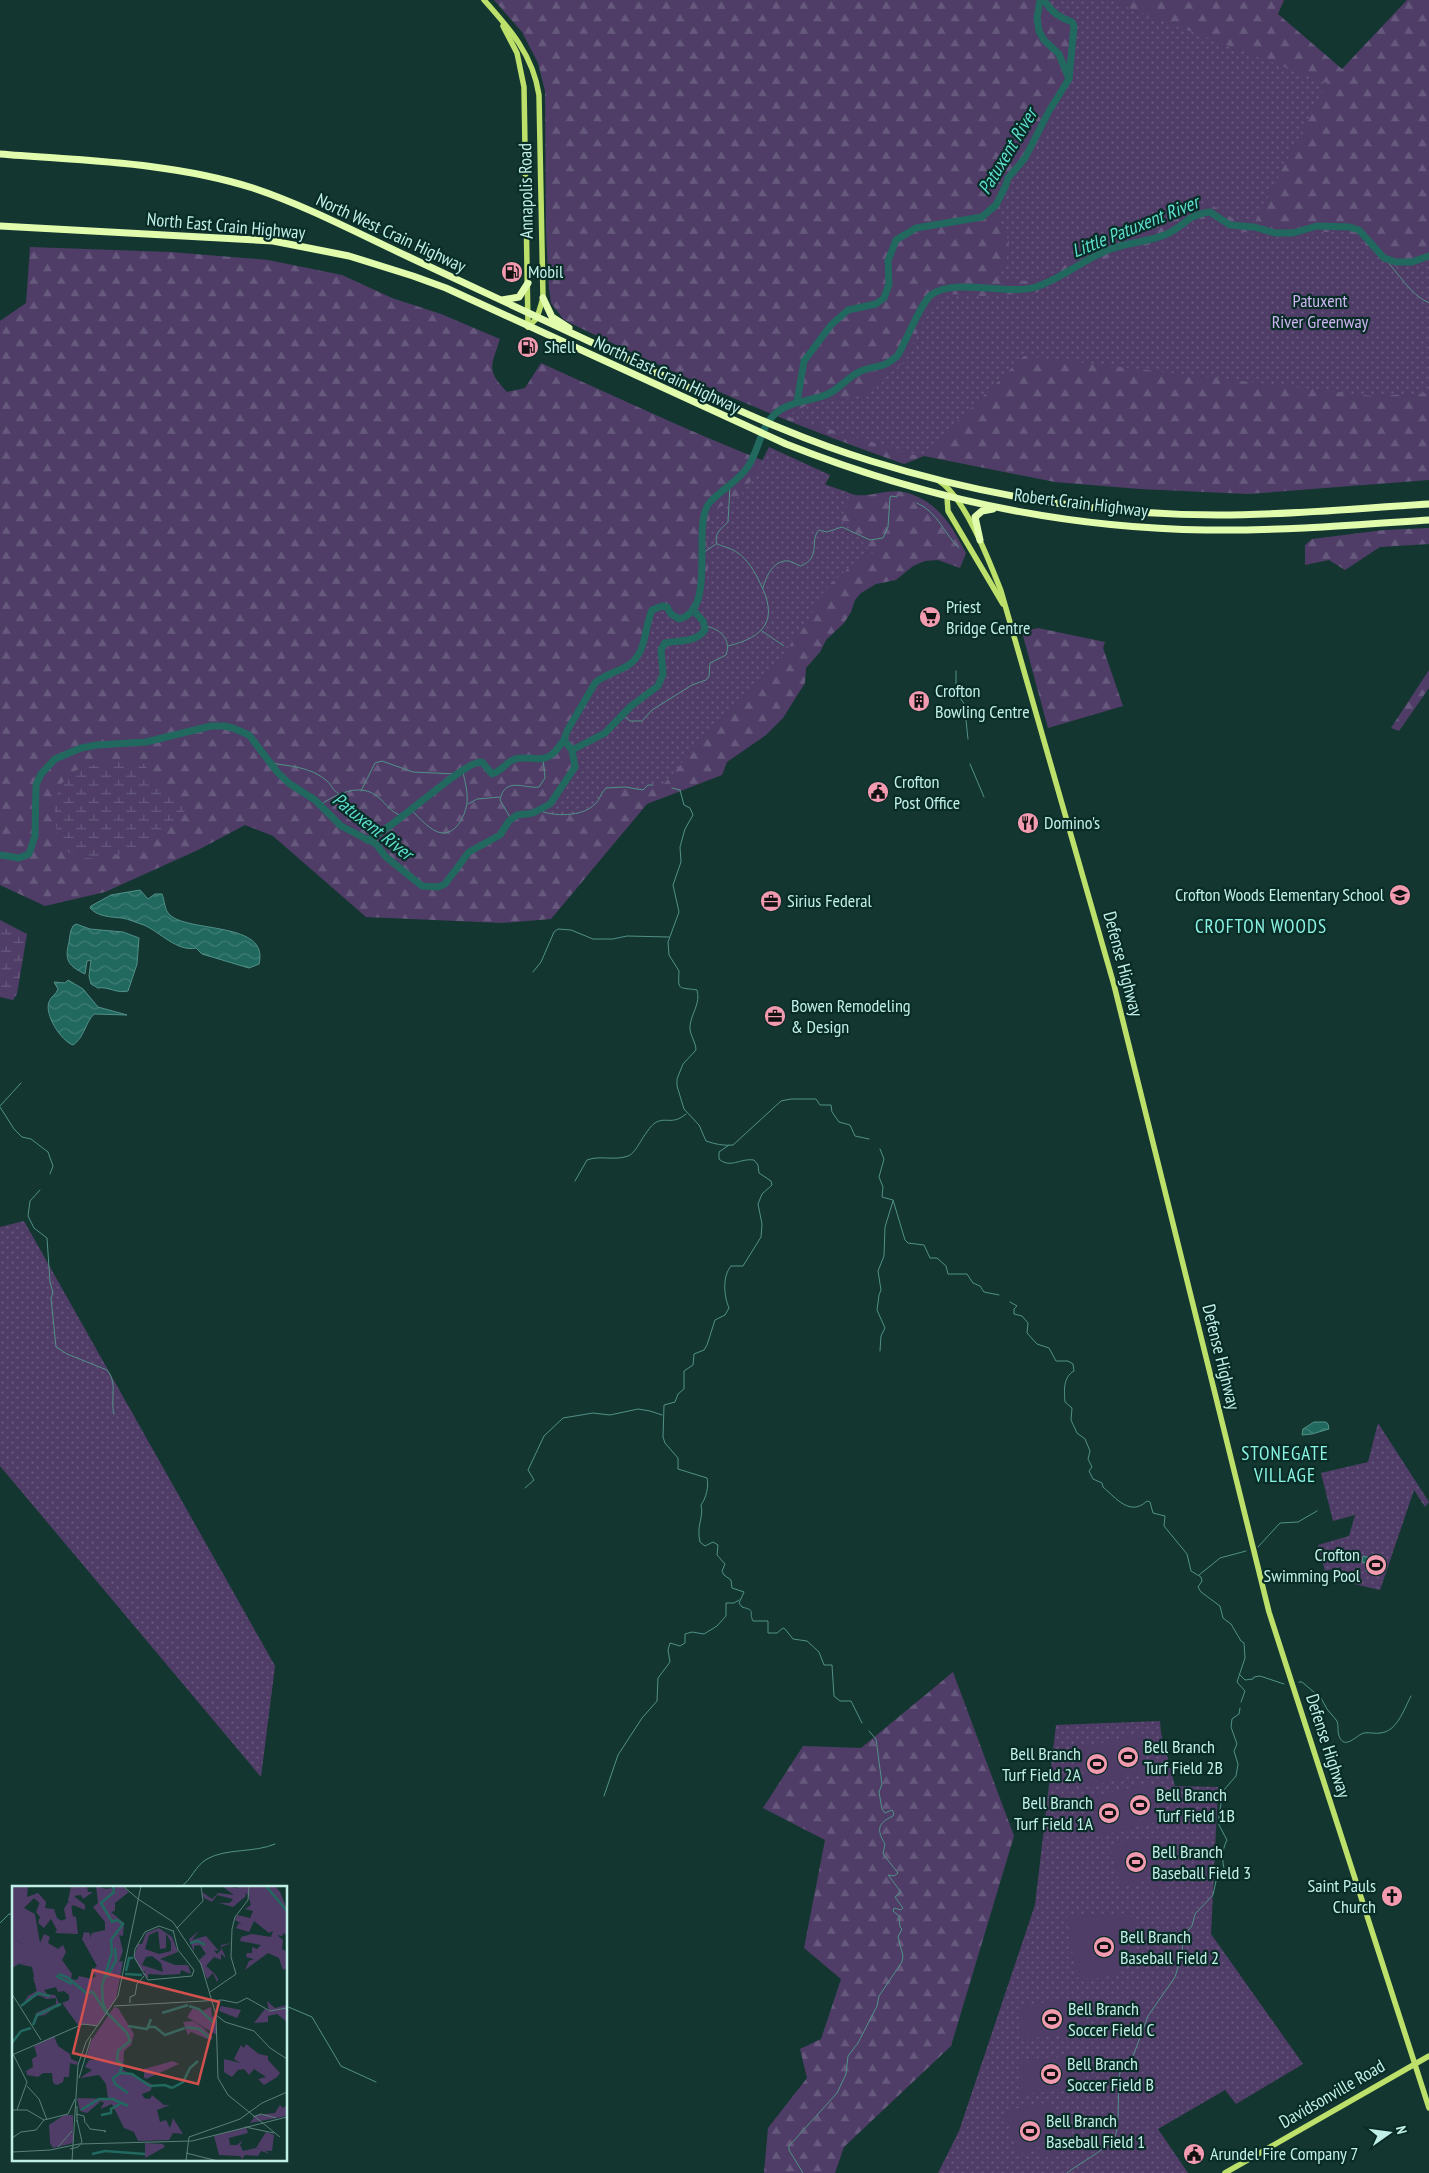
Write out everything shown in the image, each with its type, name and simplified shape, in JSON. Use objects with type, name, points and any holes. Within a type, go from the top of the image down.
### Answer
[{"type":"highway","name":"North West Crain Highway","points":[[0,154],[126,164],[228,181],[275,196],[748,414]]},
{"type":"highway","name":"North East Crain Highway","points":[[0,226],[273,241],[349,256],[446,288],[743,426]]},
{"type":"highway","points":[[499,300],[519,297],[528,283]]},
{"type":"highway","points":[[543,298],[548,312],[555,319],[615,354]]},
{"type":"highway","name":"Robert Crain Highway","points":[[748,414],[791,433],[870,461],[961,486],[1076,506],[1176,514],[1250,514],[1429,504]]},
{"type":"highway","name":"Robert Crain Highway","points":[[743,426],[867,474],[949,493],[956,499],[998,508],[1090,522],[1203,530],[1296,528],[1429,520]]},
{"type":"highway","points":[[949,493],[961,486]]},
{"type":"highway","points":[[980,540],[974,520],[976,514],[998,508]]},
{"type":"main road","name":"Annapolis Road","points":[[484,0],[524,50],[532,65],[538,87],[543,298],[537,318],[528,327]]},
{"type":"main road","name":"Annapolis Road","points":[[489,6],[515,49],[524,80],[528,327]]},
{"type":"main road","points":[[938,480],[949,493]]},
{"type":"main road","name":"Defense Highway","points":[[949,493],[948,511],[1005,607]]},
{"type":"main road","name":"Defense Highway","points":[[956,499],[980,540],[1001,590],[1114,985],[1269,1612],[1429,2108]]},
{"type":"main road","name":"Davidsonville Road","points":[[1225,2173],[1429,2056]]},
{"type":"green space","points":[[494,0],[1284,0],[1278,14],[1342,69],[1407,0],[1429,0],[1429,480],[1248,494],[1140,489],[1055,482],[924,456],[904,464],[774,415],[648,360],[564,320],[551,303],[549,288],[546,232],[545,91],[538,63],[522,32]]},
{"type":"green space","points":[[1049,0],[1108,0],[1327,83],[1255,222],[1232,218],[1213,206],[1202,205],[1180,213],[1170,225],[1114,240],[1079,256],[1053,273],[1030,281],[1000,280],[993,273],[1004,265],[1008,254],[1009,241],[1002,228],[999,211],[1006,198],[1009,183],[1033,156],[1035,146],[1050,125],[1072,72],[1077,29],[1073,20],[1054,7]]},
{"type":"green space","name":"Patuxent River Greenway","points":[[1210,218],[1231,230],[1290,239],[1312,233],[1337,231],[1347,233],[1364,243],[1376,259],[1398,267],[1423,265],[1429,262],[1429,393],[1372,396],[1024,356],[921,457],[786,416],[814,403],[861,396],[880,385],[887,376],[905,361],[928,310],[941,296],[950,294],[981,296],[1036,293],[1086,267],[1122,252],[1169,239],[1195,220]]},
{"type":"green space","points":[[30,247],[170,252],[268,260],[342,275],[392,298],[441,314],[500,339],[492,368],[500,385],[507,392],[525,388],[541,363],[727,446],[851,494],[863,495],[900,491],[918,497],[934,507],[947,520],[966,553],[960,568],[938,560],[925,561],[913,566],[896,580],[876,584],[861,593],[855,600],[851,612],[844,623],[826,640],[820,652],[806,668],[805,683],[783,718],[766,735],[727,762],[722,775],[647,804],[551,919],[502,923],[366,917],[273,836],[245,825],[198,850],[105,892],[45,906],[0,885],[0,321],[26,303]]},
{"type":"green space","points":[[769,447],[830,475],[825,485],[855,495],[840,518],[873,553],[851,566],[830,584],[805,626],[767,675],[705,736],[663,785],[648,785],[643,790],[625,787],[606,788],[595,804],[585,811],[565,815],[546,814],[561,796],[575,773],[578,755],[574,743],[570,742],[568,738],[594,693],[614,676],[631,669],[638,663],[648,644],[653,616],[656,612],[664,612],[674,621],[687,624],[697,609],[704,594],[707,578],[706,534],[710,519],[717,509],[732,502],[741,495]]},
{"type":"green space","points":[[1429,528],[1429,544],[1380,547],[1345,570],[1329,560],[1305,565],[1305,545],[1312,539],[1384,530]]},
{"type":"green space","points":[[1038,628],[1105,642],[1103,648],[1123,706],[1048,728],[1022,632]]},
{"type":"green space","points":[[1429,670],[1429,688],[1399,731],[1391,728]]},
{"type":"green space","points":[[119,761],[141,762],[146,765],[150,782],[153,786],[161,792],[181,801],[185,810],[181,817],[139,845],[110,857],[79,856],[63,850],[55,818],[57,795],[61,785],[67,777],[77,770],[92,765]]},
{"type":"green space","points":[[0,920],[27,934],[17,994],[13,1000],[0,997]]},
{"type":"green space","points":[[24,1221],[275,1666],[261,1777],[0,1466],[0,1227]]},
{"type":"green space","points":[[1378,1423],[1429,1502],[1425,1507],[1414,1490],[1380,1590],[1337,1580],[1341,1567],[1325,1571],[1318,1545],[1349,1536],[1355,1515],[1333,1521],[1321,1473],[1368,1462]]},
{"type":"green space","points":[[953,1672],[1014,1836],[951,2046],[844,2147],[835,2173],[764,2173],[768,2128],[807,2078],[800,2049],[821,2039],[841,1979],[804,1948],[825,1840],[763,1808],[803,1746],[861,1748]]},
{"type":"green space","points":[[1160,1721],[1161,1733],[1175,1786],[1218,1787],[1211,1934],[1303,2064],[1236,2104],[1225,2090],[1158,2129],[1188,2173],[938,2173],[959,2131],[1035,1905],[1056,1725]]},
{"type":"green space","points":[[1138,1734],[1148,1772],[1086,1787],[1077,1749]]},
{"type":"green space","points":[[1150,1783],[1160,1821],[1099,1836],[1089,1798]]},
{"type":"green space","name":"Bell Branch Baseball Field 3","points":[[1159,1838],[1159,1862],[1151,1874],[1139,1884],[1131,1887],[1119,1883],[1111,1850],[1115,1843]]},
{"type":"green space","points":[[1164,1864],[1174,1872],[1156,1894],[1146,1885]]},
{"type":"green space","name":"Bell Branch Baseball Field 2","points":[[1133,1913],[1136,1942],[1133,1954],[1126,1964],[1117,1972],[1105,1976],[1092,1978],[1076,1977],[1067,1917]]},
{"type":"green space","name":"Bell Branch Soccer Field C","points":[[1082,1999],[1086,2033],[1021,2039],[1019,2005]]},
{"type":"green space","name":"Bell Branch Soccer Field B","points":[[1081,2056],[1084,2088],[1021,2094],[1018,2060]]},
{"type":"green space","name":"Bell Branch Baseball Field 1","points":[[1051,2102],[1054,2110],[1054,2119],[1048,2136],[1035,2150],[1027,2153],[1018,2153],[1006,2117],[1009,2110]]},
{"type":"green space","points":[[1057,2123],[1072,2132],[1053,2161],[1040,2152]]},
{"type":"water","points":[[140,890],[148,899],[155,894],[162,894],[168,913],[180,921],[241,934],[252,941],[259,950],[259,964],[249,968],[202,954],[196,948],[182,947],[169,941],[144,925],[125,919],[101,915],[90,908],[111,895]]},
{"type":"water","points":[[76,924],[90,929],[123,932],[139,938],[137,964],[128,991],[120,992],[98,988],[91,984],[89,976],[91,960],[87,961],[85,974],[69,962],[67,954],[71,930]]},
{"type":"water","points":[[68,980],[83,989],[98,1007],[127,1015],[94,1014],[77,1042],[73,1045],[59,1033],[51,1020],[48,1007],[50,1000],[58,989],[54,982],[65,983]]},
{"type":"water","points":[[1314,1422],[1326,1422],[1329,1429],[1302,1435],[1303,1429]]},
{"type":"water","name":"Crofton Swimming Pool","points":[[1363,1556],[1385,1562],[1383,1568],[1377,1566],[1375,1574],[1366,1571],[1368,1564],[1362,1562]]},
{"type":"waterway","points":[[1040,0],[1037,18],[1039,31],[1044,40],[1059,54],[1069,79]]},
{"type":"waterway","name":"Patuxent River","points":[[797,402],[804,361],[831,325],[848,310],[876,304],[884,298],[889,284],[888,261],[896,240],[916,228],[982,217],[996,205],[1008,178],[1025,158],[1049,111],[1069,79],[1074,26],[1072,22],[1053,11],[1044,0]]},
{"type":"waterway","name":"Patuxent River","points":[[0,855],[19,858],[29,854],[35,836],[36,785],[41,774],[55,759],[81,748],[97,745],[146,742],[211,726],[224,726],[249,735],[278,773],[290,784],[315,800],[341,826],[376,844],[386,857],[422,886],[438,887],[445,884],[469,852],[500,835],[509,821],[517,815],[533,813],[550,804],[575,767],[572,750],[564,740],[567,731],[595,683],[626,667],[635,659],[642,646],[652,610],[662,606],[667,607],[671,614],[679,619],[691,612],[698,600],[701,583],[702,528],[705,513],[710,502],[747,468],[764,429],[773,415],[792,404],[830,393],[857,373],[884,365],[893,360],[898,355],[918,314],[931,295],[954,287],[1011,290],[1036,287],[1055,279],[1101,253],[1160,237],[1173,231],[1191,218],[1210,212],[1230,225],[1254,227],[1275,233],[1293,233],[1317,226],[1349,227],[1359,230],[1384,258],[1396,262],[1412,262],[1429,256]]},
{"type":"waterway","points":[[1384,258],[1410,289],[1429,303]]},
{"type":"waterway","points":[[728,646],[751,638],[765,625],[768,617],[766,596],[748,563],[735,551],[717,544],[717,534],[728,522],[730,486]]},
{"type":"waterway","points":[[763,588],[771,569],[779,563],[789,561],[801,566],[811,558],[816,534],[819,530],[827,532],[842,527],[870,540],[883,538],[888,527],[890,497],[897,497]]},
{"type":"waterway","points":[[917,503],[936,518],[959,548]]},
{"type":"waterway","points":[[703,553],[716,544]]},
{"type":"waterway","points":[[572,750],[605,733],[631,706],[658,686],[663,674],[661,650],[665,643],[692,639],[705,630],[703,621],[693,610]]},
{"type":"waterway","points":[[622,715],[630,721],[642,721],[652,710],[692,685],[706,680],[709,676],[710,663],[726,655],[727,644],[723,635],[715,629],[705,626]]},
{"type":"waterway","points":[[762,631],[784,646]]},
{"type":"waterway","points":[[956,671],[956,691],[969,712],[966,720],[968,739]]},
{"type":"waterway","points":[[367,840],[379,834],[473,764],[482,762],[492,774],[515,759],[547,757],[555,752],[564,740]]},
{"type":"waterway","points":[[511,819],[500,800],[502,793],[506,788],[516,785],[539,787],[545,778],[543,758]]},
{"type":"waterway","points":[[361,791],[375,763],[382,761],[413,772],[456,774]]},
{"type":"waterway","points":[[270,763],[300,768],[321,776],[338,793]]},
{"type":"waterway","points":[[970,764],[984,797]]},
{"type":"waterway","points":[[411,810],[425,824],[438,832],[442,833],[452,830],[463,817],[467,802],[463,772]]},
{"type":"waterway","points":[[538,810],[559,815],[576,813],[595,804],[606,788],[625,787],[643,790],[648,785],[653,785]]},
{"type":"waterway","points":[[672,788],[680,790],[684,805],[690,808],[693,815],[685,829],[680,847],[681,862],[673,885],[679,912],[668,942],[669,955],[679,971],[680,987],[697,990],[698,995],[690,1026],[696,1050],[683,1064],[677,1079],[677,1086],[684,1109],[699,1125],[706,1141],[733,1145],[781,1101],[816,1099],[820,1105],[831,1105],[832,1112],[839,1122],[850,1125],[855,1136],[869,1139]]},
{"type":"waterway","points":[[320,805],[333,797],[349,791],[364,790],[378,797],[392,810],[402,816]]},
{"type":"waterway","points":[[468,804],[477,799],[500,797]]},
{"type":"waterway","points":[[533,972],[541,962],[554,932],[558,929],[571,930],[593,939],[613,939],[627,936],[669,937]]},
{"type":"waterway","points":[[0,1106],[21,1083]]},
{"type":"waterway","points":[[0,1107],[14,1129],[22,1137],[31,1139],[48,1152],[53,1166],[50,1174]]},
{"type":"waterway","points":[[575,1181],[587,1160],[628,1156],[655,1123],[662,1120],[681,1118],[686,1114]]},
{"type":"waterway","points":[[729,1145],[719,1152],[719,1159],[727,1163],[754,1160],[758,1165],[759,1173],[771,1181],[772,1185],[762,1194],[758,1204],[762,1224],[761,1237],[743,1266],[731,1266],[728,1270],[725,1287],[729,1308],[725,1315],[715,1320],[704,1350],[694,1354],[693,1365],[684,1371],[684,1389],[678,1394],[675,1402],[664,1405],[663,1437],[665,1443],[678,1458],[678,1469],[707,1478],[707,1492],[701,1505],[700,1542],[705,1546],[713,1542],[718,1545],[717,1555],[725,1564],[722,1571],[724,1575],[731,1580],[732,1588],[744,1592],[739,1603],[742,1607],[751,1611],[753,1621],[768,1621],[768,1633],[777,1633],[783,1628],[793,1639],[807,1641],[819,1652],[824,1665],[832,1665],[834,1696],[840,1701],[851,1701],[862,1723]]},
{"type":"waterway","points":[[880,1149],[884,1159],[879,1177],[883,1187],[882,1197],[893,1200],[905,1240],[908,1243],[924,1245],[930,1258],[937,1258],[946,1266],[948,1274],[967,1274],[973,1283],[980,1286],[984,1292],[999,1295]]},
{"type":"waterway","points":[[40,1190],[30,1201],[28,1216],[34,1228],[47,1238],[56,1347],[67,1354],[107,1370],[113,1386],[114,1414]]},
{"type":"waterway","points":[[880,1351],[881,1336],[885,1328],[877,1310],[881,1290],[878,1271],[884,1256],[885,1227],[893,1201]]},
{"type":"waterway","points":[[1010,1302],[1017,1306],[1014,1309],[1014,1314],[1022,1316],[1028,1323],[1027,1333],[1037,1344],[1049,1348],[1056,1361],[1068,1361],[1073,1364],[1074,1371],[1068,1377],[1065,1385],[1065,1402],[1072,1408],[1071,1420],[1077,1433],[1085,1439],[1090,1451],[1088,1459],[1092,1467],[1089,1471],[1093,1479],[1102,1483],[1103,1487],[1129,1507],[1135,1507],[1147,1501],[1150,1502],[1153,1513],[1165,1516],[1164,1526],[1187,1554],[1191,1571],[1201,1577],[1202,1581],[1198,1587],[1201,1592],[1220,1606],[1223,1618],[1231,1624],[1244,1643],[1245,1658],[1237,1682],[1245,1691],[1241,1702]]},
{"type":"waterway","points":[[525,1488],[534,1480],[528,1470],[544,1436],[563,1418],[593,1413],[610,1415],[638,1409],[662,1415]]},
{"type":"waterway","points":[[1258,1547],[1280,1523],[1298,1522],[1317,1511]]},
{"type":"waterway","points":[[1199,1575],[1220,1558],[1246,1551]]},
{"type":"waterway","points":[[604,1796],[618,1755],[642,1718],[657,1701],[658,1678],[670,1662],[668,1650],[670,1643],[680,1646],[685,1643],[685,1634],[692,1632],[704,1634],[717,1626],[726,1616],[726,1603],[734,1603],[739,1600]]},
{"type":"waterway","points":[[1239,1674],[1245,1680],[1260,1676],[1284,1684]]},
{"type":"waterway","points":[[1299,1682],[1302,1682],[1321,1698],[1337,1721],[1339,1736],[1344,1742],[1351,1741],[1364,1733],[1380,1733],[1391,1729],[1399,1719],[1411,1696]]},
{"type":"waterway","points":[[1067,2173],[1098,2153],[1114,2138],[1117,2126],[1121,2068],[1132,2059],[1148,2016],[1175,1977],[1182,1954],[1183,1936],[1192,1926],[1195,1914],[1213,1895],[1216,1881],[1226,1876],[1223,1858],[1227,1840],[1219,1825],[1219,1816],[1223,1791],[1236,1776],[1238,1764],[1234,1751],[1237,1744],[1231,1727],[1232,1719],[1239,1714],[1240,1708]]},
{"type":"waterway","points":[[803,2173],[789,2150],[789,2146],[837,2093],[846,2074],[848,2056],[858,2043],[877,2006],[879,1996],[902,1962],[903,1956],[898,1937],[902,1929],[899,1916],[893,1911],[894,1908],[901,1910],[903,1908],[895,1897],[901,1892],[888,1875],[894,1876],[898,1873],[883,1854],[885,1844],[880,1834],[880,1827],[894,1813],[892,1810],[885,1813],[882,1809],[879,1792],[882,1784],[876,1739],[869,1731]]},
{"type":"waterway","points":[[182,1886],[199,1865],[207,1859],[223,1853],[259,1849],[275,1844]]},
{"type":"waterway","points":[[0,1923],[9,1914],[12,1914]]},
{"type":"waterway","points":[[288,2007],[312,2017],[341,2066],[376,2082]]},
{"type":"place","name":"Mobil","points":[[512,272]]},
{"type":"place","name":"Shell","points":[[528,347]]},
{"type":"place","name":"Priest Bridge Centre","points":[[930,617]]},
{"type":"place","name":"Crofton Bowling Centre","points":[[919,701]]},
{"type":"place","name":"Crofton Post Office","points":[[878,792]]},
{"type":"place","name":"Domino's","points":[[1028,823]]},
{"type":"place","name":"Crofton Woods Elementary School","points":[[1400,895]]},
{"type":"place","name":"Sirius Federal","points":[[771,901]]},
{"type":"place","name":"Bowen Remodeling & Design","points":[[775,1016]]},
{"type":"place","name":"Crofton Swimming Pool","points":[[1376,1565]]},
{"type":"place","name":"Bell Branch Turf Field 2B","points":[[1128,1757]]},
{"type":"place","name":"Bell Branch Turf Field 2A","points":[[1097,1764]]},
{"type":"place","name":"Bell Branch Turf Field 1B","points":[[1140,1805]]},
{"type":"place","name":"Bell Branch Turf Field 1A","points":[[1109,1813]]},
{"type":"place","name":"Bell Branch Baseball Field 3","points":[[1136,1862]]},
{"type":"place","name":"Saint Pauls Church","points":[[1392,1896]]},
{"type":"place","name":"Bell Branch Baseball Field 2","points":[[1104,1947]]},
{"type":"place","name":"Bell Branch Soccer Field C","points":[[1052,2019]]},
{"type":"place","name":"Bell Branch Soccer Field B","points":[[1051,2074]]},
{"type":"place","name":"Bell Branch Baseball Field 1","points":[[1030,2131]]},
{"type":"place","name":"Arundel Fire Company 7","points":[[1194,2154]]},
{"type":"district","name":"CROFTON WOODS","points":[[1261,926]]},
{"type":"district","name":"STONEGATE VILLAGE","points":[[1285,1464]]},
{"type":"water label","name":"Little Patuxent River","points":[[1135,226]]}]
